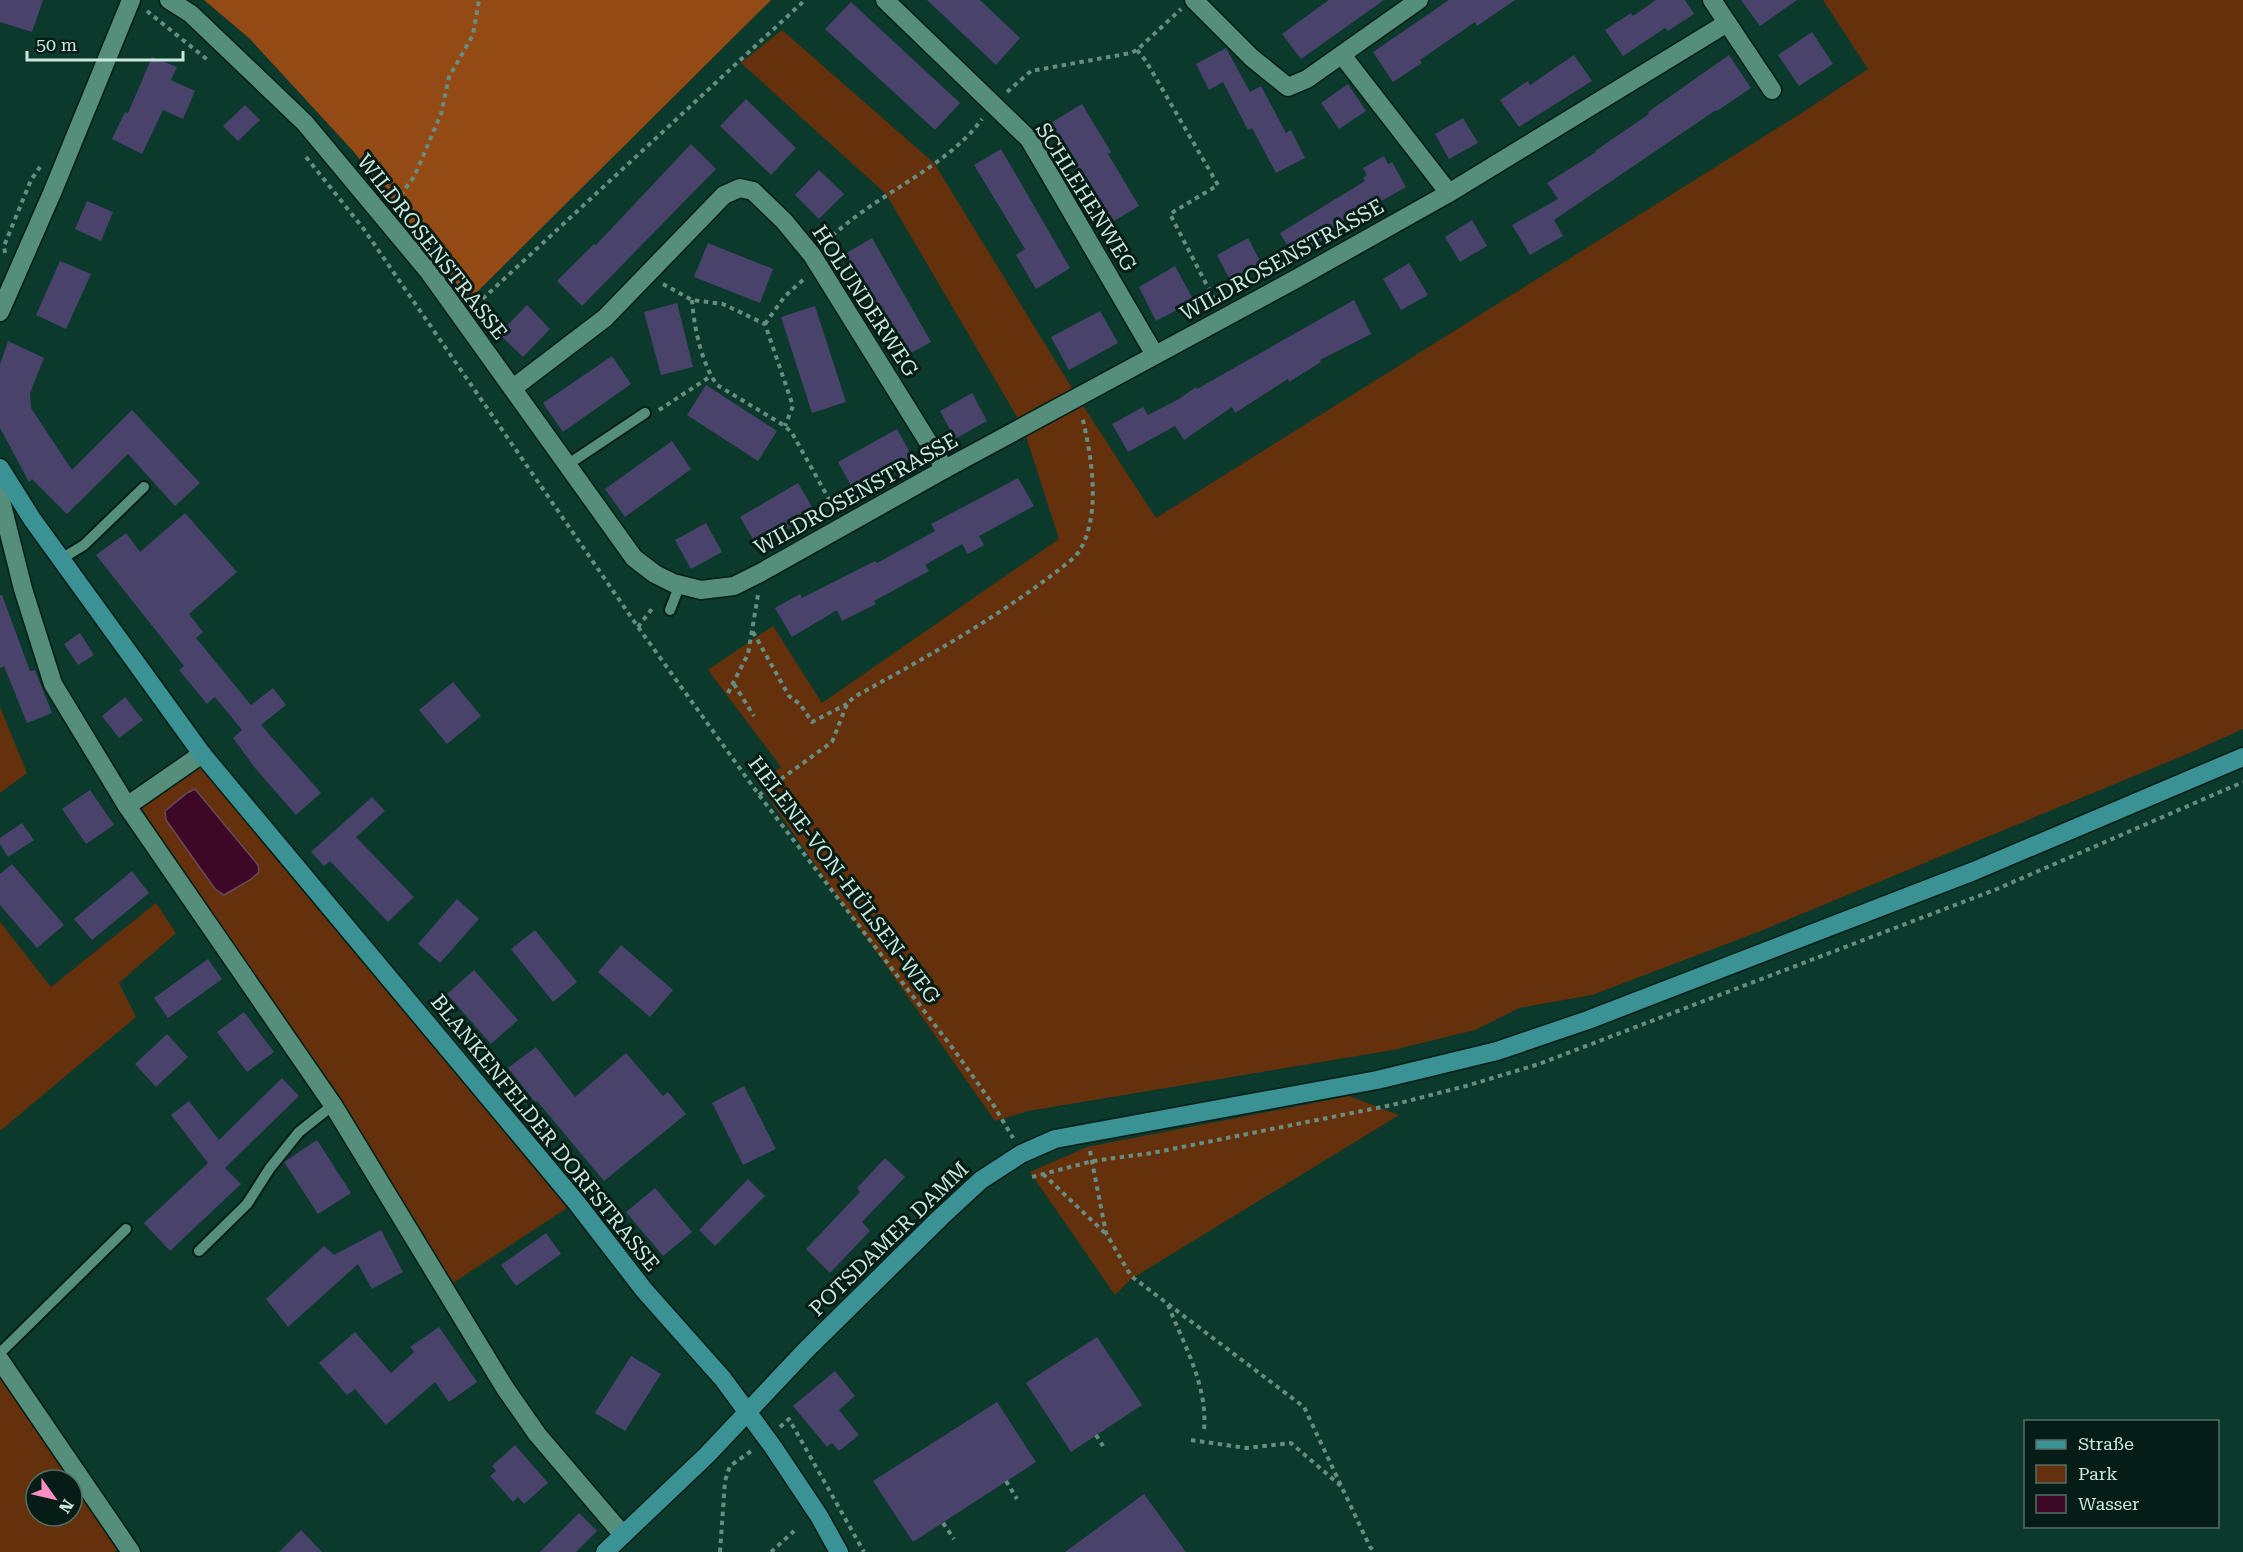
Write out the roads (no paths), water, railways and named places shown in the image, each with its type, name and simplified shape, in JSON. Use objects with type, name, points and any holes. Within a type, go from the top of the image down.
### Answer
[{"type":"main road","name":"BLANKENFELDER DORFSTRASSE","points":[[4,475],[61,559],[202,753],[576,1202],[644,1290],[723,1379],[819,1516],[839,1552]]},
{"type":"main road","name":"POTSDAMER DAMM","points":[[605,1552],[707,1455],[806,1350],[941,1217],[981,1180],[1021,1154],[1055,1139],[1377,1080],[1497,1051],[1588,1020],[1974,871],[2243,757]]},
{"type":"street","name":"WILDROSENSTRASSE","points":[[169,0],[191,14],[304,123],[429,272],[634,558],[654,574],[680,585],[701,590],[735,586],[760,573],[945,469],[1223,318],[1449,193],[1727,23]]},
{"type":"street","name":"SCHLEHENWEG","points":[[885,0],[1029,139],[1155,355]]},
{"type":"street","points":[[1194,0],[1252,58],[1288,87],[1307,80],[1419,0]]},
{"type":"street","points":[[1712,0],[1772,90]]},
{"type":"street","points":[[0,312],[135,3]]},
{"type":"street","points":[[1342,55],[1449,193]]},
{"type":"street","name":"HOLUNDERWEG","points":[[513,388],[605,318],[724,195],[740,188],[753,191],[784,221],[812,255],[945,469]]},
{"type":"street","name":"BLANKENFELDER DORFSTRASSE","points":[[4,475],[0,501],[23,589],[53,684],[127,806],[333,1105],[505,1388],[537,1434],[622,1535]]},
{"type":"street","points":[[127,806],[202,753]]},
{"type":"street","points":[[0,1360],[123,1549]]},
{"type":"lane","points":[[567,465],[645,413]]},
{"type":"lane","points":[[61,559],[84,545],[144,487]]},
{"type":"lane","points":[[670,610],[680,585]]},
{"type":"lane","points":[[199,1251],[247,1204],[270,1168],[299,1132],[333,1105]]},
{"type":"lane","points":[[0,1353],[126,1229]]},
{"type":"water","points":[[195,789],[258,865],[259,872],[250,880],[224,895],[215,889],[166,820],[165,811]]}]
